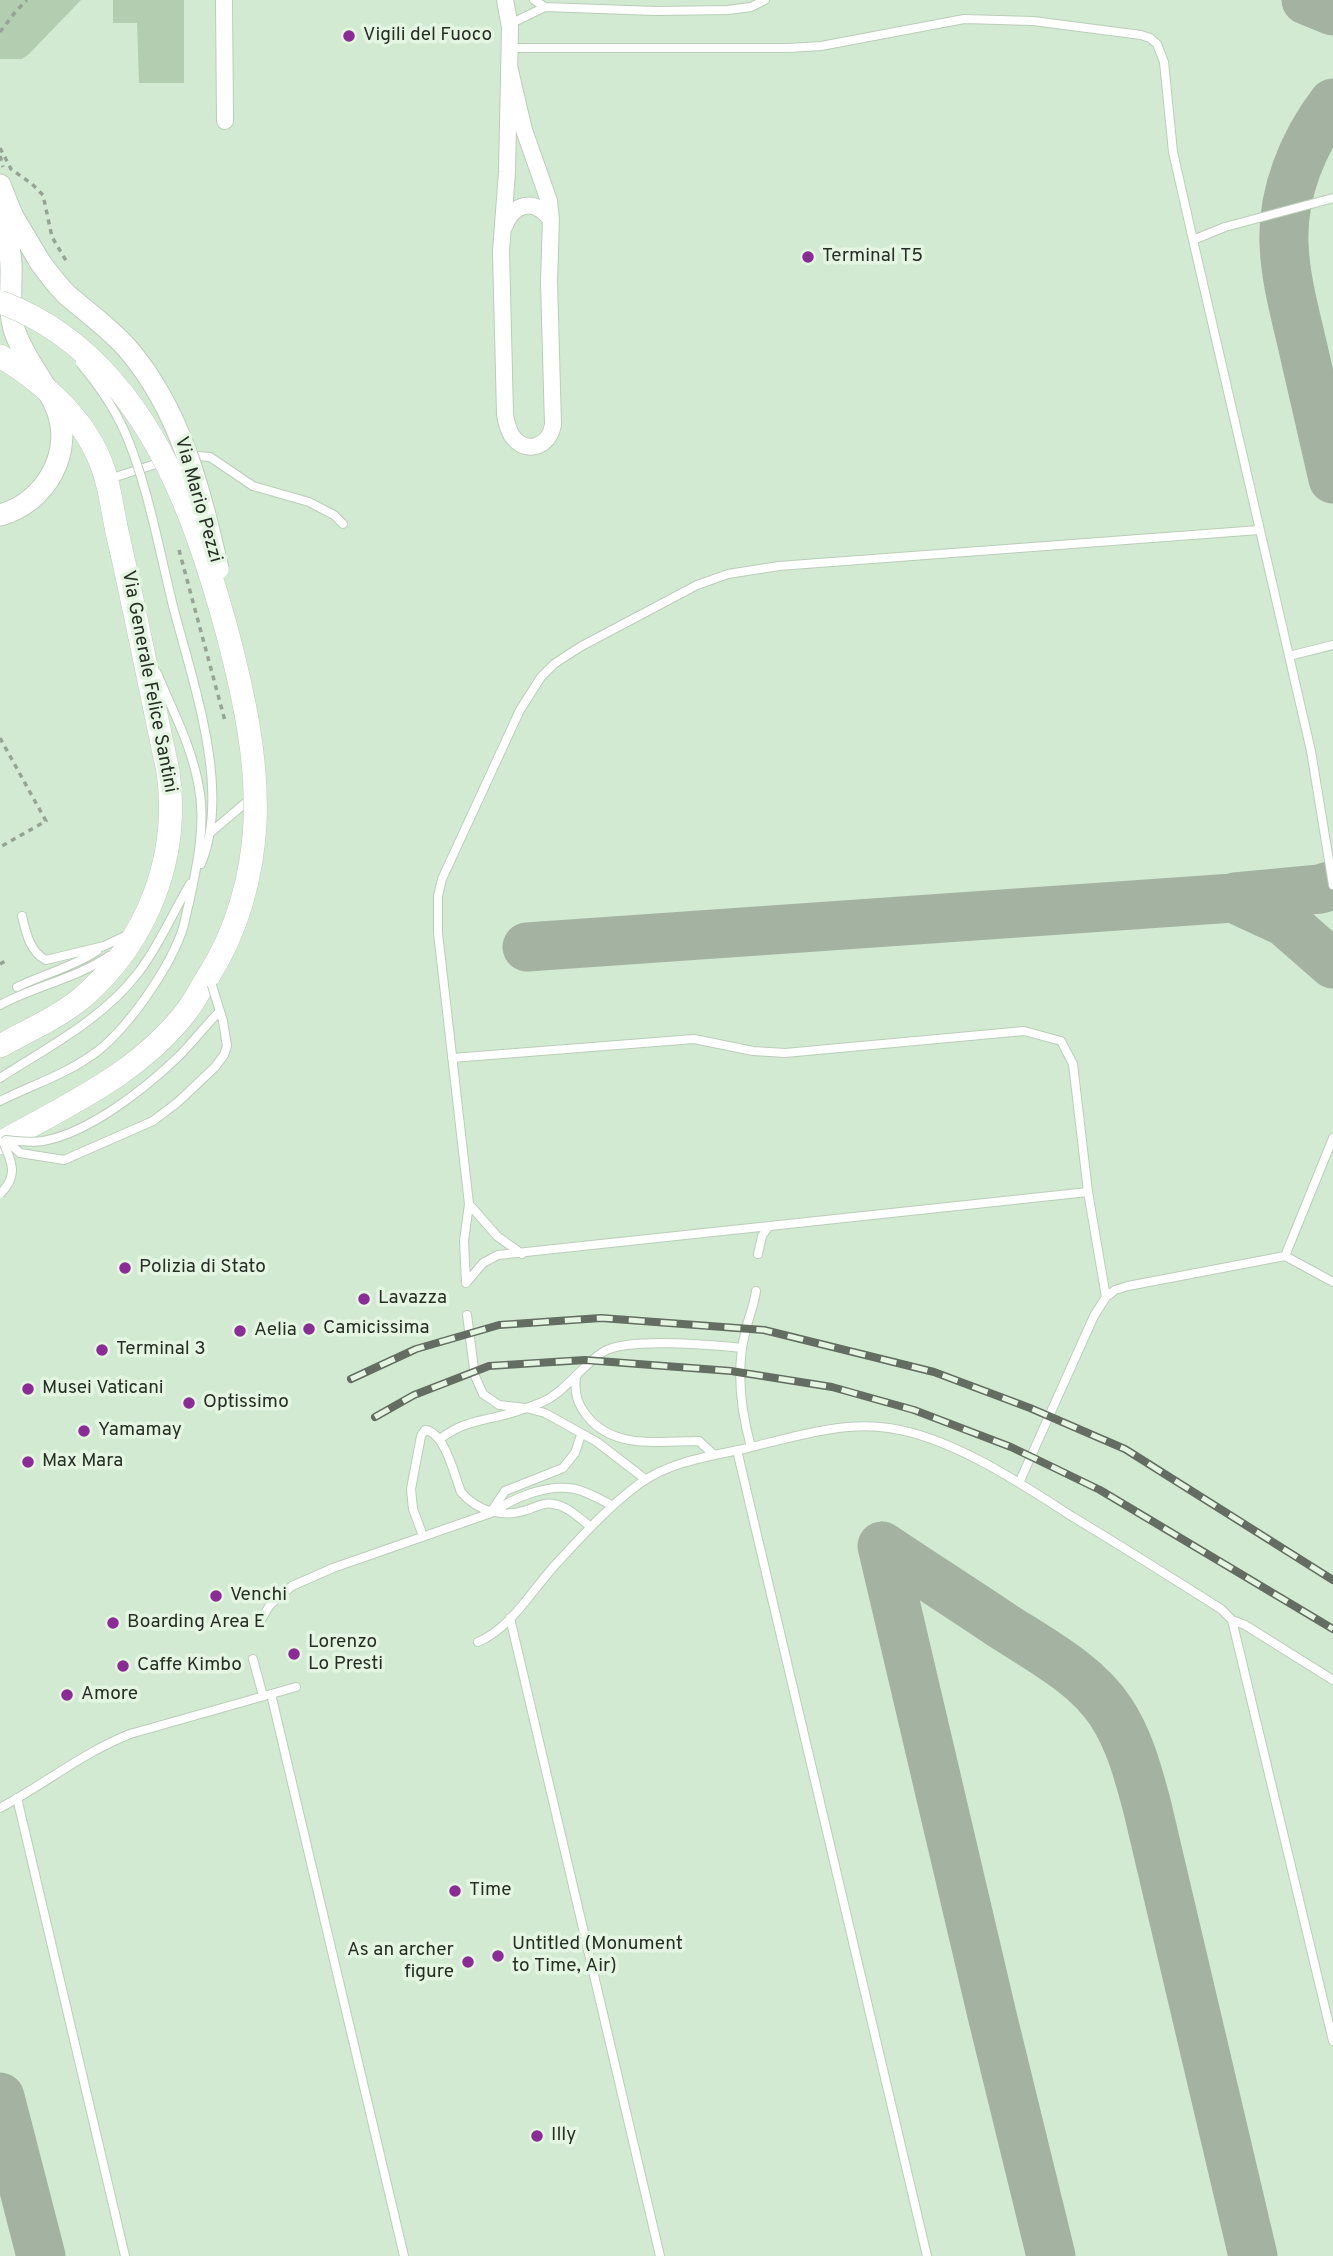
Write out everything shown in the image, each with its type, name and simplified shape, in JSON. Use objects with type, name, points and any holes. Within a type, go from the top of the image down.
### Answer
[{"type":"main road","points":[[3,1142],[92,1092],[133,1064],[173,1027],[190,1007],[223,950],[237,916],[253,849],[255,795],[245,705],[221,610],[204,556],[177,490],[127,398],[97,365],[53,330],[10,306]]},
{"type":"main road","name":"Via Generale Felice Santini","points":[[0,356],[19,367],[47,391],[83,431],[99,458],[130,584],[168,771],[171,801],[170,832],[163,872],[150,908],[119,958],[81,998],[0,1046]]},
{"type":"street","points":[[224,0],[225,121]]},
{"type":"street","points":[[505,0],[510,24],[510,48],[509,66],[507,172],[502,231],[505,414],[507,426],[514,439],[528,447],[546,442],[553,425],[549,282],[551,220],[549,201],[524,130],[509,66]]},
{"type":"street","name":"Via Mario Pezzi","points":[[0,185],[12,215],[40,262],[67,294],[98,318],[128,349],[151,379],[169,412],[190,464],[211,541],[227,607],[245,705]]},
{"type":"street","points":[[502,231],[512,212],[520,206],[526,205],[544,211],[551,220]]},
{"type":"street","points":[[0,206],[9,244],[12,279],[10,302],[14,330],[60,419],[60,449],[56,466],[45,486],[27,504],[0,515]]},
{"type":"lane","points":[[534,0],[545,7]]},
{"type":"lane","points":[[510,24],[545,7],[655,11],[728,10],[751,7],[765,0]]},
{"type":"lane","points":[[510,48],[821,46],[964,19],[1033,21],[1141,36],[1150,38],[1157,44],[1164,62],[1173,152],[1311,751],[1333,885]]},
{"type":"lane","points":[[1193,240],[1225,227],[1333,198]]},
{"type":"lane","points":[[0,1077],[69,1034],[116,998],[137,974],[156,946],[204,855],[210,833],[212,783],[204,728],[135,458],[115,412],[89,373],[48,330],[10,306]]},
{"type":"lane","points":[[106,480],[175,457],[197,454],[210,457],[246,482],[309,502],[334,515],[343,524]]},
{"type":"lane","points":[[175,457],[247,687],[257,735],[259,787],[250,801],[210,833]]},
{"type":"lane","points":[[1088,1192],[498,1255],[489,1258],[466,1283],[464,1241],[469,1204],[437,914],[442,878],[530,692],[547,671],[568,654],[697,585],[744,571],[779,566],[1259,530]]},
{"type":"lane","points":[[0,1101],[68,1070],[100,1049],[128,1019],[165,968],[182,933],[200,847],[201,802],[193,761],[179,721],[158,675],[130,584]]},
{"type":"lane","points":[[1289,656],[1333,645]]},
{"type":"lane","points":[[22,916],[30,943],[38,956],[46,960],[104,946],[135,935]]},
{"type":"lane","points":[[0,1005],[100,962],[135,935]]},
{"type":"lane","points":[[18,987],[47,973],[73,965],[104,946]]},
{"type":"lane","points":[[3,1142],[20,1153],[64,1160],[153,1121],[201,1081],[224,1055],[227,1046],[226,1034],[209,975]]},
{"type":"lane","points":[[3,1142],[32,1142],[71,1133],[123,1103],[159,1076],[219,1012]]},
{"type":"lane","points":[[452,1058],[694,1039],[753,1051],[785,1053],[1024,1031],[1061,1041],[1073,1064],[1088,1192],[1107,1297]]},
{"type":"lane","points":[[1285,1256],[1333,1138]]},
{"type":"lane","points":[[0,1194],[9,1185],[12,1163],[3,1142]]},
{"type":"lane","points":[[469,1204],[498,1236],[522,1254]]},
{"type":"lane","points":[[758,1254],[762,1236],[769,1226]]},
{"type":"lane","points":[[1019,1483],[1094,1316],[1115,1290],[1285,1256],[1333,1282]]},
{"type":"lane","points":[[751,1447],[741,1391],[742,1348],[756,1291]]},
{"type":"lane","points":[[467,1315],[477,1386],[483,1394],[499,1405],[545,1413],[597,1442],[645,1479]]},
{"type":"lane","points":[[440,1439],[463,1425],[546,1400],[606,1350],[619,1345],[742,1348]]},
{"type":"lane","points":[[576,1376],[579,1406],[601,1430],[626,1440],[699,1441],[714,1455]]},
{"type":"lane","points":[[478,1642],[489,1637],[510,1618],[611,1505],[645,1479],[684,1462],[827,1430],[887,1428],[932,1439],[1019,1483],[1221,1609],[1233,1620],[1333,1680]]},
{"type":"lane","points":[[423,1536],[413,1509],[411,1489],[422,1433],[425,1430],[433,1432],[440,1439],[461,1493],[491,1513],[516,1514],[550,1503],[561,1506],[591,1527]]},
{"type":"lane","points":[[491,1513],[505,1491],[563,1468],[575,1453],[581,1435]]},
{"type":"lane","points":[[737,1450],[927,2256]]},
{"type":"lane","points":[[259,1623],[270,1605],[292,1586],[333,1567],[491,1513],[508,1501],[550,1489],[575,1489],[611,1505]]},
{"type":"lane","points":[[510,1618],[660,2256]]},
{"type":"lane","points":[[1233,1620],[1333,2041]]},
{"type":"lane","points":[[253,1658],[267,1695],[404,2256]]},
{"type":"lane","points":[[0,1808],[76,1759],[105,1744],[130,1734],[296,1687]]},
{"type":"lane","points":[[17,1798],[125,2256]]},
{"type":"path","points":[[0,32],[27,0]]},
{"type":"path","points":[[0,738],[46,821],[0,847]]},
{"type":"path","points":[[0,964],[7,960]]},
{"type":"shaded area","points":[[0,0],[1333,0],[1333,2256],[0,2256]]},
{"type":"shaded area","points":[[0,0],[81,0],[29,54],[22,59],[0,59]]},
{"type":"shaded area","points":[[113,0],[184,0],[184,83],[139,83],[137,23],[113,23]]},
{"type":"taxiway","points":[[1306,0],[1333,11]]},
{"type":"taxiway","points":[[1333,103],[1312,134],[1296,169],[1284,224],[1286,269],[1291,296],[1333,479]]},
{"type":"taxiway","points":[[1235,897],[1320,889],[1333,885]]},
{"type":"taxiway","points":[[527,947],[1233,898],[1285,922],[1333,964]]},
{"type":"taxiway","points":[[882,1546],[1076,1674],[1101,1698],[1118,1723],[1133,1758],[1147,1806],[1253,2256]]},
{"type":"taxiway","points":[[882,1546],[1051,2256]]},
{"type":"taxiway","points":[[0,2097],[41,2256]]},
{"type":"railway","points":[[351,1379],[416,1349],[499,1325],[601,1318],[764,1330],[934,1372],[1030,1408],[1125,1449],[1333,1580]]},
{"type":"railway","points":[[375,1417],[414,1395],[489,1366],[585,1360],[731,1371],[832,1387],[914,1410],[1011,1447],[1100,1490],[1333,1629]]},
{"type":"place","name":"Vigili del Fuoco","points":[[349,36]]},
{"type":"place","name":"Terminal T5","points":[[808,257]]},
{"type":"place","name":"Polizia di Stato","points":[[125,1268]]},
{"type":"place","name":"Lavazza","points":[[364,1299]]},
{"type":"place","name":"Camicissima","points":[[309,1329]]},
{"type":"place","name":"Aelia","points":[[240,1331]]},
{"type":"place","name":"Terminal 3","points":[[102,1350]]},
{"type":"place","name":"Musei Vaticani","points":[[28,1389]]},
{"type":"place","name":"Optissimo","points":[[189,1403]]},
{"type":"place","name":"Yamamay","points":[[84,1431]]},
{"type":"place","name":"Max Mara","points":[[28,1462]]},
{"type":"place","name":"Venchi","points":[[216,1596]]},
{"type":"place","name":"Boarding Area E","points":[[113,1623]]},
{"type":"place","name":"Lorenzo Lo Presti","points":[[294,1654]]},
{"type":"place","name":"Caffe Kimbo","points":[[123,1666]]},
{"type":"place","name":"Amore","points":[[67,1695]]},
{"type":"place","name":"Time","points":[[455,1891]]},
{"type":"place","name":"Untitled (Monument to Time, Air)","points":[[498,1956]]},
{"type":"place","name":"As an archer figure","points":[[468,1962]]},
{"type":"place","name":"Illy","points":[[537,2136]]}]
